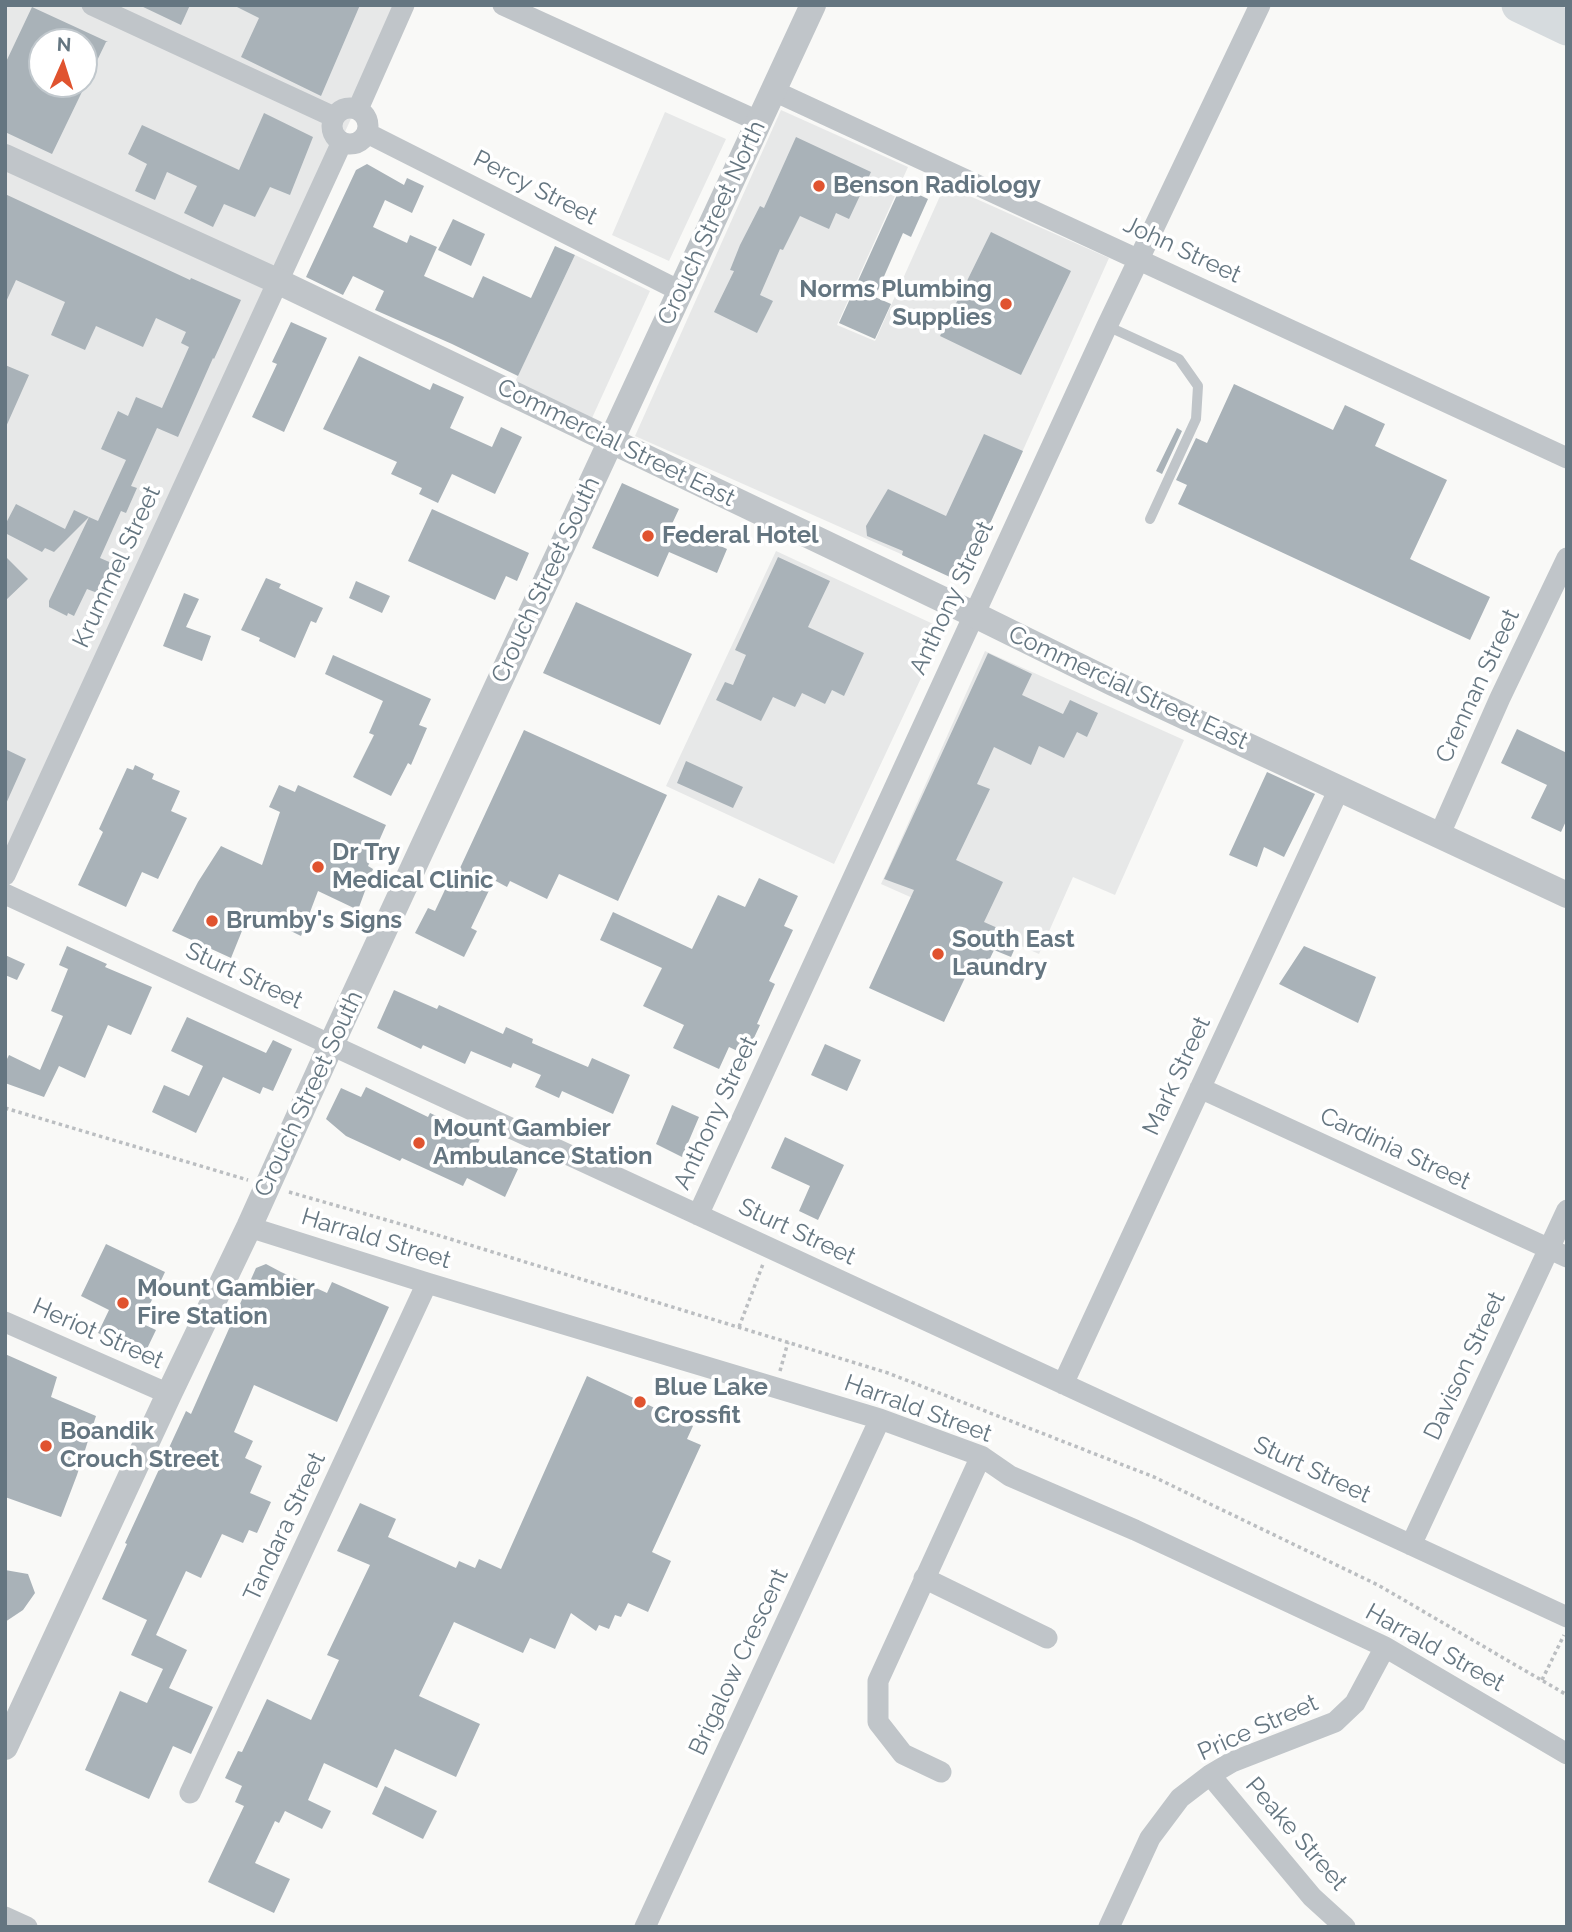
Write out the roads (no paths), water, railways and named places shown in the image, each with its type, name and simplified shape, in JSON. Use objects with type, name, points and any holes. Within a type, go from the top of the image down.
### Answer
[{"type":"highway","points":[[1519,5],[1567,27]]},
{"type":"street","points":[[92,5],[334,117]]},
{"type":"street","points":[[358,109],[404,5]]},
{"type":"street","points":[[503,5],[760,122]]},
{"type":"street","name":"Crouch Street North","points":[[611,441],[813,5]]},
{"type":"street","name":"Anthony Street","points":[[698,1215],[1138,258],[1260,5]]},
{"type":"street","name":"John Street","points":[[774,90],[1567,458]]},
{"type":"street","points":[[342,109],[358,109],[368,120],[367,133],[359,142],[342,142],[334,134],[334,117],[342,109]]},
{"type":"street","name":"Percy Street","points":[[367,133],[680,291]]},
{"type":"street","name":"Krummel Street","points":[[5,875],[342,142]]},
{"type":"street","name":"Commercial Street East","points":[[5,157],[277,281],[1112,683],[1567,895]]},
{"type":"street","name":"Crouch Street South","points":[[5,1747],[249,1227],[266,1185],[611,441]]},
{"type":"street","name":"Crennan Street","points":[[1439,836],[1500,698],[1567,558]]},
{"type":"street","name":"Mark Street","points":[[1063,1384],[1339,789]]},
{"type":"street","name":"Sturt Street","points":[[5,894],[1567,1617]]},
{"type":"street","name":"Cardinia Street","points":[[1200,1088],[1558,1253]]},
{"type":"street","name":"Davison Street","points":[[1411,1545],[1558,1253],[1567,1210]]},
{"type":"street","name":"Harrald Street","points":[[249,1227],[880,1419],[981,1456],[1010,1476],[1135,1530],[1385,1647],[1567,1754]]},
{"type":"street","name":"Tandara Street","points":[[190,1793],[427,1283]]},
{"type":"street","name":"Heriot Street","points":[[5,1322],[169,1394]]},
{"type":"street","name":"Brigalow Crescent","points":[[645,1927],[880,1419]]},
{"type":"street","points":[[942,1772],[903,1754],[878,1722],[878,1681],[981,1456]]},
{"type":"street","points":[[925,1578],[1047,1638]]},
{"type":"street","name":"Price Street","points":[[1109,1927],[1150,1838],[1180,1798],[1210,1775],[1233,1762],[1335,1723],[1355,1703],[1385,1647]]},
{"type":"street","name":"Peake Street","points":[[1210,1775],[1312,1897],[1345,1927]]},
{"type":"street","points":[[5,1917],[27,1927]]},
{"type":"lane","points":[[1107,326],[1179,359],[1198,386],[1196,419],[1150,519]]},
{"type":"place","name":"Benson Radiology","points":[[819,186]]},
{"type":"place","name":"Norms Plumbing Supplies","points":[[1006,304]]},
{"type":"place","name":"Federal Hotel","points":[[648,536]]},
{"type":"place","name":"Dr Try Medical Clinic","points":[[318,867]]},
{"type":"place","name":"Brumby's Signs","points":[[212,921]]},
{"type":"place","name":"South East Laundry","points":[[938,954]]},
{"type":"place","name":"Mount Gambier Ambulance Station","points":[[419,1143]]},
{"type":"place","name":"Mount Gambier Fire Station","points":[[123,1303]]},
{"type":"place","name":"Blue Lake Crossfit","points":[[640,1402]]},
{"type":"place","name":"Boandik Crouch Street","points":[[46,1446]]}]
